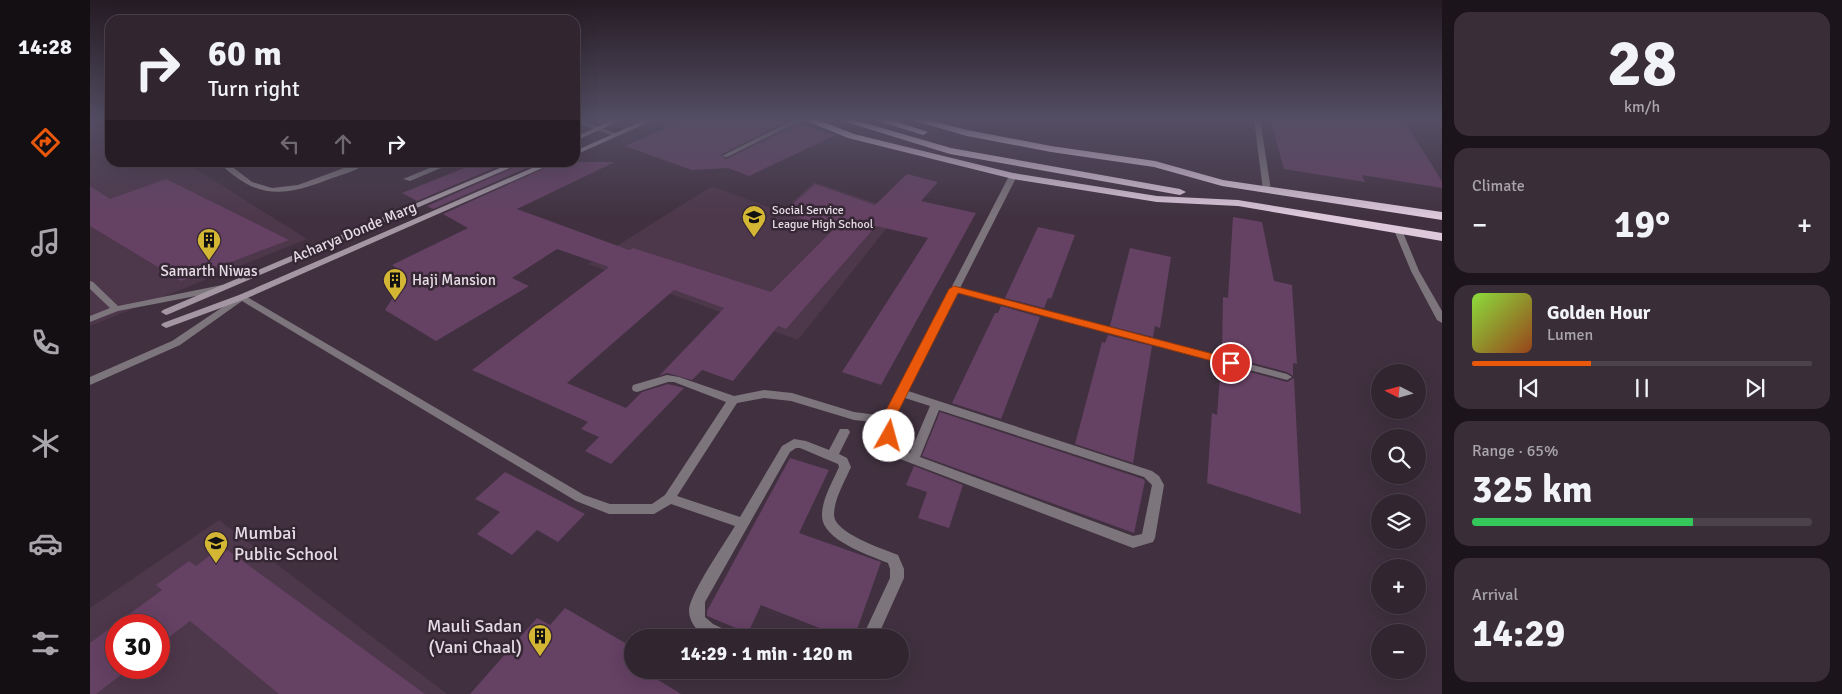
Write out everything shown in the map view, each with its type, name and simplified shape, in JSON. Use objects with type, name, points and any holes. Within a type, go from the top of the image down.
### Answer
[{"type":"highway","points":[[909,151],[1013,176],[1157,199],[1238,203]]},
{"type":"highway","points":[[958,151],[1442,238]]},
{"type":"highway","points":[[1013,151],[1442,216]]},
{"type":"highway","points":[[1068,151],[1155,164],[1222,183]]},
{"type":"main road","name":"Acharya Donde Marg","points":[[166,312],[509,167]]},
{"type":"main road","name":"Acharya Donde Marg","points":[[166,325],[242,297],[541,167]]},
{"type":"street","points":[[725,156],[734,151]]},
{"type":"street","points":[[1261,151],[1268,190]]},
{"type":"street","points":[[228,167],[259,188],[280,190],[305,185],[352,168]]},
{"type":"street","points":[[407,179],[438,167]]},
{"type":"street","points":[[901,393],[1148,474],[1155,479],[1158,485],[1148,538],[1133,542],[913,459],[883,451],[889,436],[888,420],[901,393],[954,289],[1013,176]]},
{"type":"street","points":[[1398,230],[1415,270],[1442,320]]},
{"type":"street","points":[[90,284],[116,309]]},
{"type":"street","points":[[90,319],[116,309],[231,286]]},
{"type":"street","points":[[954,289],[1287,377]]},
{"type":"street","points":[[90,381],[176,343],[242,297],[580,498],[609,509],[654,509],[669,498],[733,400]]},
{"type":"street","points":[[637,388],[666,378],[675,379],[733,400],[764,394],[792,397],[849,424],[888,420]]},
{"type":"street","points":[[913,459],[936,404]]},
{"type":"street","points":[[832,456],[849,424]]},
{"type":"street","points":[[708,629],[698,621],[695,611],[698,601],[786,449],[794,443],[802,444],[843,461],[845,466],[827,516],[830,527],[838,534],[893,559],[897,569],[897,578],[873,629]]},
{"type":"street","points":[[669,498],[742,524]]},
{"type":"shaded area","points":[[90,151],[105,151],[105,167],[192,167],[307,239],[90,326]]},
{"type":"shaded area","name":"Social Service League High School","points":[[814,182],[900,211],[798,340],[588,264],[712,186],[781,212]]},
{"type":"shaded area","name":"Mumbai Public School","points":[[219,520],[447,694],[90,694],[90,608]]},
{"type":"building","points":[[640,151],[727,151],[720,155],[727,159],[742,151],[801,151],[749,176],[728,168],[692,170]]},
{"type":"building","points":[[1279,151],[1423,151],[1442,181],[1442,188],[1362,175],[1365,182],[1284,169]]},
{"type":"building","points":[[580,162],[615,162],[517,209],[629,250],[633,248],[771,292],[833,230],[784,212],[815,184],[875,205],[907,174],[938,182],[921,201],[976,213],[881,385],[842,372],[928,238],[876,226],[786,329],[778,326],[733,381],[702,370],[692,380],[667,373],[659,376],[724,308],[674,290],[567,383],[626,408],[642,392],[668,384],[684,388],[611,464],[585,451],[599,437],[581,429],[588,422],[472,370],[609,267],[557,249],[512,278],[529,286],[436,341],[385,310],[407,275],[392,265],[468,228],[443,214],[547,167],[580,167]]},
{"type":"building","points":[[467,167],[496,167],[417,201],[402,193]]},
{"type":"building","points":[[515,167],[529,167],[433,209],[427,206]]},
{"type":"building","points":[[166,179],[289,240],[181,281],[90,226],[90,186],[110,199]]},
{"type":"building","points":[[1233,217],[1262,222],[1274,281],[1292,285],[1297,364],[1293,363],[1293,376],[1287,372],[1222,355],[1223,297],[1228,298]]},
{"type":"building","points":[[1038,227],[1075,235],[1051,299],[1048,298],[1044,308],[1005,298]]},
{"type":"building","points":[[1130,248],[1171,257],[1160,328],[1155,326],[1153,337],[1110,326]]},
{"type":"building","points":[[1001,306],[1040,317],[1001,419],[952,403],[995,313],[998,313]]},
{"type":"building","points":[[1108,335],[1152,346],[1133,463],[1075,444],[1102,342],[1105,343]]},
{"type":"building","points":[[1221,364],[1287,382],[1294,378],[1301,514],[1207,483],[1212,413],[1217,415]]},
{"type":"building","points":[[940,412],[1143,479],[1145,481],[1134,533],[922,456]]},
{"type":"building","points":[[790,458],[829,470],[799,533],[881,562],[857,629],[822,629],[761,605],[750,629],[738,629],[707,616],[707,611]]},
{"type":"building","points":[[914,466],[963,485],[949,528],[918,518],[927,492],[906,485]]},
{"type":"building","points":[[505,472],[585,514],[558,542],[537,530],[512,555],[477,534],[500,512],[475,499]]},
{"type":"building","points":[[222,546],[425,694],[279,694],[190,621],[170,636],[170,614],[129,614],[162,590],[156,585],[189,561],[196,566]]},
{"type":"building","name":"Mauli Sadan (Vani Chaal)","points":[[565,608],[624,642],[624,679],[657,679],[681,694],[470,694],[537,618],[550,625]]},
{"type":"building","points":[[105,632],[105,679],[116,679],[96,694],[90,694],[90,643]]},
{"type":"place","name":"Social Service League High School","points":[[754,238]]},
{"type":"place","name":"Samarth Niwas","points":[[209,261]]},
{"type":"place","name":"Haji Mansion","points":[[395,301]]},
{"type":"place","name":"Mumbai Public School","points":[[216,564]]},
{"type":"place","name":"Mauli Sadan (Vani Chaal)","points":[[540,657]]},
{"type":"route","points":[[889,436],[888,420],[954,289],[1231,363]]}]
